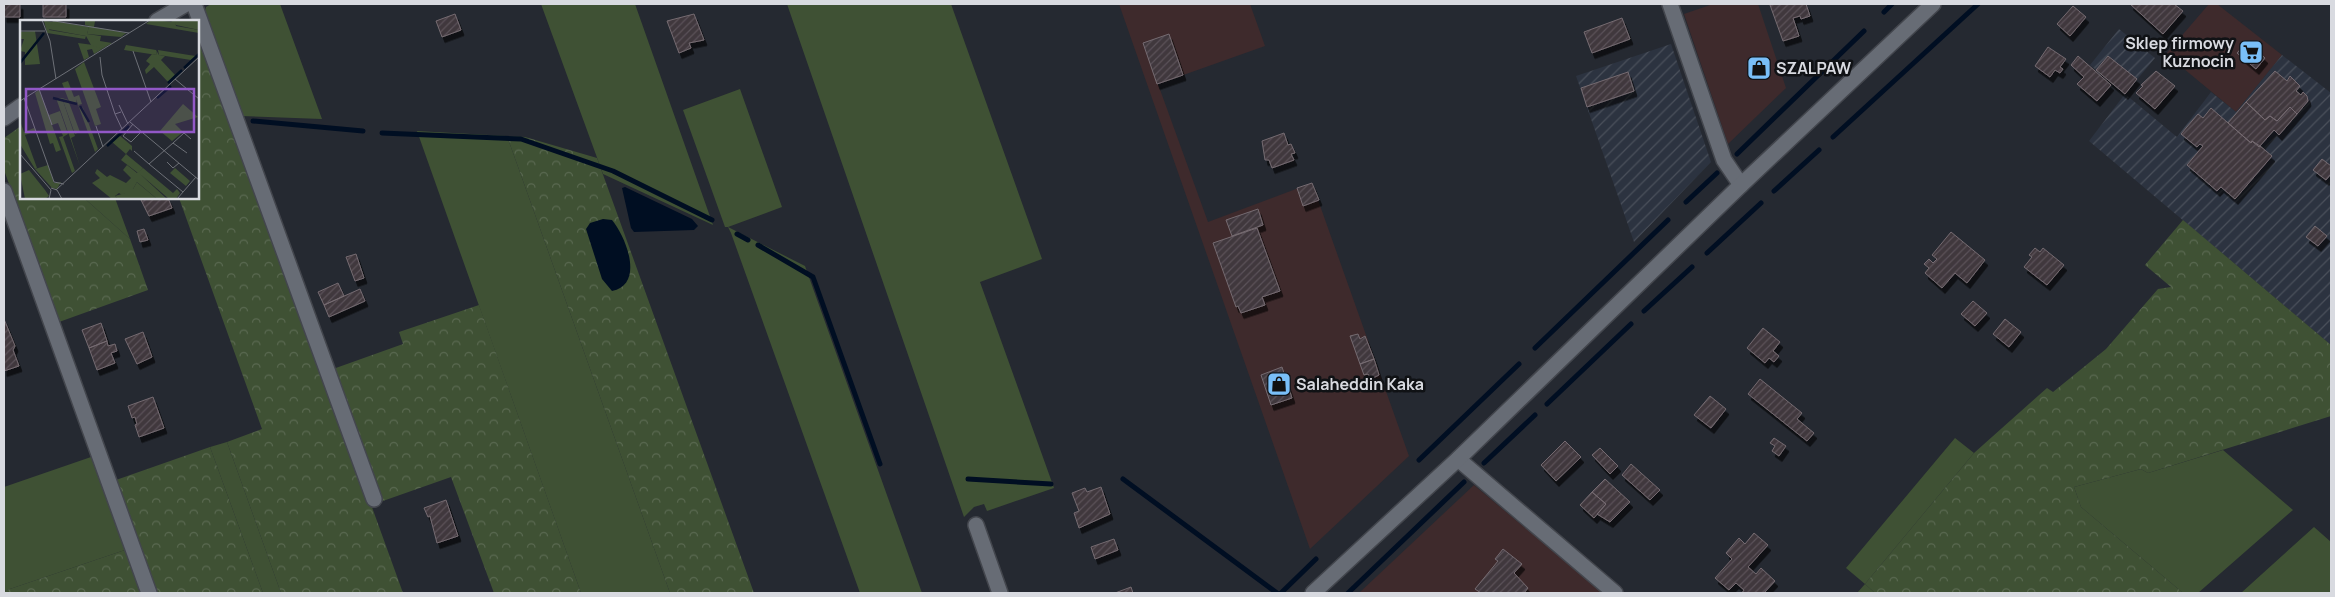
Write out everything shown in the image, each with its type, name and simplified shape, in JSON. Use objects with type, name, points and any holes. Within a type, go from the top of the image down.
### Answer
[{"type":"street","points":[[160,20],[186,4]]},
{"type":"street","points":[[194,4],[374,499]]},
{"type":"street","points":[[1670,4],[1724,160],[1741,185]]},
{"type":"street","points":[[1313,593],[1458,459],[1741,185],[1933,4]]},
{"type":"street","points":[[4,118],[20,107]]},
{"type":"street","points":[[4,191],[149,593]]},
{"type":"street","points":[[1458,459],[1615,593]]},
{"type":"street","points":[[976,525],[1000,593]]},
{"type":"shaded area","points":[[1119,4],[1250,4],[1265,46],[1158,84],[1208,222],[1312,183],[1409,456],[1310,549]]},
{"type":"shaded area","points":[[1713,4],[1758,4],[1786,88],[1728,144],[1684,14]]},
{"type":"shaded area","points":[[2209,4],[2217,4],[2282,55],[2236,112],[2166,54]]},
{"type":"shaded area","points":[[2119,29],[2155,58],[2125,94],[2090,65]]},
{"type":"shaded area","points":[[1671,44],[1711,162],[1634,242],[1576,76]]},
{"type":"shaded area","points":[[2282,55],[2331,93],[2331,345],[2089,141],[2125,94],[2177,137],[2211,92],[2236,112]]},
{"type":"shaded area","points":[[625,187],[692,219],[698,226],[694,230],[634,232],[631,228],[622,188]]},
{"type":"shaded area","points":[[603,219],[612,220],[623,237],[630,259],[628,279],[622,287],[612,291],[602,279],[586,229],[590,223]]},
{"type":"shaded area","points":[[1474,485],[1603,593],[1359,593]]},
{"type":"green space","points":[[211,4],[280,4],[322,119],[241,116],[204,15],[206,7]]},
{"type":"green space","points":[[541,4],[635,4],[713,225],[603,174]]},
{"type":"green space","points":[[787,4],[951,4],[1042,259],[980,282],[1054,488],[987,511],[984,504],[974,507],[964,517]]},
{"type":"green space","points":[[199,29],[403,593],[281,593],[227,442],[262,429],[179,199],[199,199]]},
{"type":"green space","points":[[740,89],[782,207],[725,227],[683,110]]},
{"type":"green space","points":[[20,127],[20,199],[85,199],[130,239],[148,290],[59,322],[4,170],[4,138]]},
{"type":"green space","points":[[417,131],[507,136],[670,593],[581,593]]},
{"type":"green space","points":[[507,136],[525,137],[597,158],[754,593],[670,593]]},
{"type":"green space","points":[[85,199],[115,199],[130,239]]},
{"type":"green space","points":[[2183,220],[2331,345],[2331,416],[2148,473],[2141,469],[2074,487],[2081,507],[2183,593],[1875,593],[1865,584],[1974,453],[2047,388],[2053,392],[2106,349],[2158,289],[2171,287],[2145,265]]},
{"type":"green space","points":[[728,227],[805,266],[922,593],[860,593]]},
{"type":"green space","points":[[479,305],[581,593],[494,593],[451,477],[380,502],[333,369],[403,344],[399,332]]},
{"type":"green space","points":[[1955,438],[1974,453],[1865,584],[1846,568]]},
{"type":"green space","points":[[227,442],[281,593],[263,593],[210,447]]},
{"type":"green space","points":[[210,447],[263,593],[156,593],[116,480]]},
{"type":"green space","points":[[2223,450],[2293,510],[2198,593],[2183,593],[2081,507],[2074,487],[2141,469],[2148,473]]},
{"type":"green space","points":[[91,457],[125,550],[4,591],[4,487]]},
{"type":"green space","points":[[2314,527],[2331,542],[2331,593],[2241,593]]},
{"type":"green space","points":[[125,550],[140,593],[4,593],[4,591]]},
{"type":"green space","points":[[1865,584],[1875,593],[1857,593]]},
{"type":"building","points":[[4,4],[20,4],[20,17],[4,17]]},
{"type":"building","points":[[43,4],[66,4],[66,17],[43,17]]},
{"type":"building","points":[[1806,4],[1810,16],[1801,19],[1800,16],[1793,18],[1799,36],[1783,41],[1770,5]]},
{"type":"building","points":[[2130,4],[2174,4],[2183,11],[2163,34]]},
{"type":"building","points":[[2073,6],[2086,17],[2070,36],[2057,24]]},
{"type":"building","points":[[455,14],[461,30],[442,37],[436,21]]},
{"type":"building","points":[[694,14],[704,40],[689,43],[691,48],[679,53],[667,21]]},
{"type":"building","points":[[1622,18],[1630,39],[1592,53],[1584,32]]},
{"type":"building","points":[[1169,34],[1183,75],[1157,84],[1143,43]]},
{"type":"building","points":[[2247,42],[2265,58],[2256,69],[2237,53]]},
{"type":"building","points":[[2048,47],[2066,59],[2060,67],[2063,69],[2060,73],[2055,70],[2050,77],[2035,66]]},
{"type":"building","points":[[2078,56],[2111,85],[2097,101],[2077,84],[2084,77],[2071,65]]},
{"type":"building","points":[[2108,56],[2137,79],[2125,94],[2096,70]]},
{"type":"building","points":[[2156,71],[2175,86],[2155,109],[2136,93],[2143,86],[2141,85]]},
{"type":"building","points":[[2275,71],[2287,81],[2290,76],[2300,86],[2296,91],[2301,95],[2303,92],[2307,96],[2308,101],[2297,114],[2290,107],[2277,121],[2270,116],[2265,120],[2246,102]]},
{"type":"building","points":[[1628,72],[1634,91],[1587,107],[1581,88]]},
{"type":"building","points":[[2246,102],[2265,120],[2270,116],[2277,121],[2290,107],[2297,114],[2279,135],[2274,130],[2259,147],[2252,141],[2251,143],[2228,123]]},
{"type":"building","points":[[2211,108],[2251,143],[2252,141],[2272,156],[2235,199],[2221,187],[2217,191],[2187,165],[2203,146],[2200,144],[2197,147],[2181,134],[2198,114],[2203,118]]},
{"type":"building","points":[[1284,133],[1288,145],[1291,144],[1295,153],[1291,154],[1294,160],[1272,168],[1269,160],[1265,160],[1262,141]]},
{"type":"building","points":[[2322,159],[2331,166],[2331,174],[2326,180],[2313,170]]},
{"type":"building","points":[[1312,183],[1319,200],[1303,206],[1297,188]]},
{"type":"building","points":[[168,199],[172,208],[149,216],[141,200]]},
{"type":"building","points":[[1258,209],[1263,225],[1232,236],[1226,220]]},
{"type":"building","points":[[2315,226],[2327,236],[2318,246],[2306,237]]},
{"type":"building","points":[[1257,228],[1280,291],[1262,297],[1265,305],[1241,313],[1238,306],[1236,307],[1213,243]]},
{"type":"building","points":[[144,229],[148,240],[140,242],[137,231]]},
{"type":"building","points":[[1951,232],[1985,260],[1967,283],[1955,273],[1942,288],[1925,273],[1929,268],[1924,264],[1929,259],[1933,263],[1937,259],[1932,255]]},
{"type":"building","points":[[2035,248],[2040,252],[2043,248],[2064,265],[2047,285],[2024,267],[2032,257],[2029,255]]},
{"type":"building","points":[[356,254],[364,278],[355,281],[346,257]]},
{"type":"building","points":[[338,283],[344,296],[324,305],[318,292]]},
{"type":"building","points":[[360,289],[365,301],[329,317],[324,305]]},
{"type":"building","points":[[1973,301],[1987,313],[1975,326],[1961,314]]},
{"type":"building","points":[[4,319],[15,346],[13,350],[19,366],[4,371]]},
{"type":"building","points":[[2005,319],[2021,332],[2009,347],[1993,334]]},
{"type":"building","points":[[101,323],[107,341],[89,348],[82,330]]},
{"type":"building","points":[[1763,328],[1780,342],[1773,351],[1779,356],[1774,362],[1769,358],[1765,363],[1747,348]]},
{"type":"building","points":[[143,332],[152,357],[137,364],[125,339]]},
{"type":"building","points":[[1358,334],[1360,339],[1365,336],[1374,359],[1360,364],[1350,336]]},
{"type":"building","points":[[107,341],[108,346],[115,344],[117,351],[111,353],[115,363],[97,370],[89,348]]},
{"type":"building","points":[[1374,359],[1379,375],[1371,379],[1368,374],[1364,375],[1360,364]]},
{"type":"building","points":[[1282,367],[1292,398],[1271,405],[1261,375]]},
{"type":"building","points":[[1760,379],[1802,413],[1797,419],[1814,433],[1807,441],[1748,394]]},
{"type":"building","points":[[1710,396],[1726,409],[1711,428],[1694,415]]},
{"type":"building","points":[[153,397],[164,428],[139,437],[135,425],[137,424],[135,417],[132,418],[128,406]]},
{"type":"building","points":[[1774,438],[1786,446],[1779,456],[1772,451],[1775,446],[1770,443]]},
{"type":"building","points":[[1565,441],[1581,457],[1556,481],[1541,465]]},
{"type":"building","points":[[1600,448],[1618,466],[1610,474],[1592,455]]},
{"type":"building","points":[[1631,464],[1660,490],[1650,500],[1622,475]]},
{"type":"building","points":[[1605,479],[1630,502],[1610,522],[1597,514],[1606,504],[1592,492]]},
{"type":"building","points":[[1101,487],[1110,514],[1079,528],[1074,513],[1079,511],[1072,493],[1085,488],[1087,492]]},
{"type":"building","points":[[1592,492],[1606,504],[1594,518],[1580,505]]},
{"type":"building","points":[[446,500],[458,536],[437,543],[430,516],[428,517],[424,508]]},
{"type":"building","points":[[1754,533],[1768,545],[1748,567],[1756,574],[1761,568],[1775,581],[1764,593],[1742,593],[1744,590],[1736,583],[1729,590],[1715,578],[1732,559],[1726,553],[1739,538],[1745,544]]},
{"type":"building","points":[[1114,539],[1118,550],[1095,559],[1091,547]]},
{"type":"building","points":[[1503,549],[1522,564],[1514,573],[1528,588],[1524,593],[1481,593],[1475,589],[1498,561],[1495,559]]},
{"type":"building","points":[[1131,587],[1133,593],[1115,593]]},
{"type":"waterway","points":[[1884,12],[1892,4]]},
{"type":"waterway","points":[[1833,137],[1978,4]]},
{"type":"waterway","points":[[1737,154],[1864,31]]},
{"type":"waterway","points":[[253,121],[363,131]]},
{"type":"waterway","points":[[382,133],[521,139],[613,171],[712,220]]},
{"type":"waterway","points":[[1774,191],[1819,150]]},
{"type":"waterway","points":[[1686,202],[1717,173]]},
{"type":"waterway","points":[[1707,253],[1761,203]]},
{"type":"waterway","points":[[1535,348],[1668,220]]},
{"type":"waterway","points":[[737,234],[748,240]]},
{"type":"waterway","points":[[758,245],[813,277],[880,464]]},
{"type":"waterway","points":[[1644,311],[1692,267]]},
{"type":"waterway","points":[[1547,404],[1631,324]]},
{"type":"waterway","points":[[1419,460],[1519,364]]},
{"type":"waterway","points":[[1484,463],[1535,415]]},
{"type":"waterway","points":[[968,479],[1051,484]]},
{"type":"waterway","points":[[1123,479],[1277,593]]},
{"type":"waterway","points":[[1348,593],[1464,482]]},
{"type":"waterway","points":[[1281,593],[1316,559]]},
{"type":"place","name":"Sklep firmowy Kuznocin","points":[[2251,52]]},
{"type":"place","name":"SZALPAW","points":[[1759,68]]},
{"type":"place","name":"Salaheddin Kaka","points":[[1279,384]]}]
